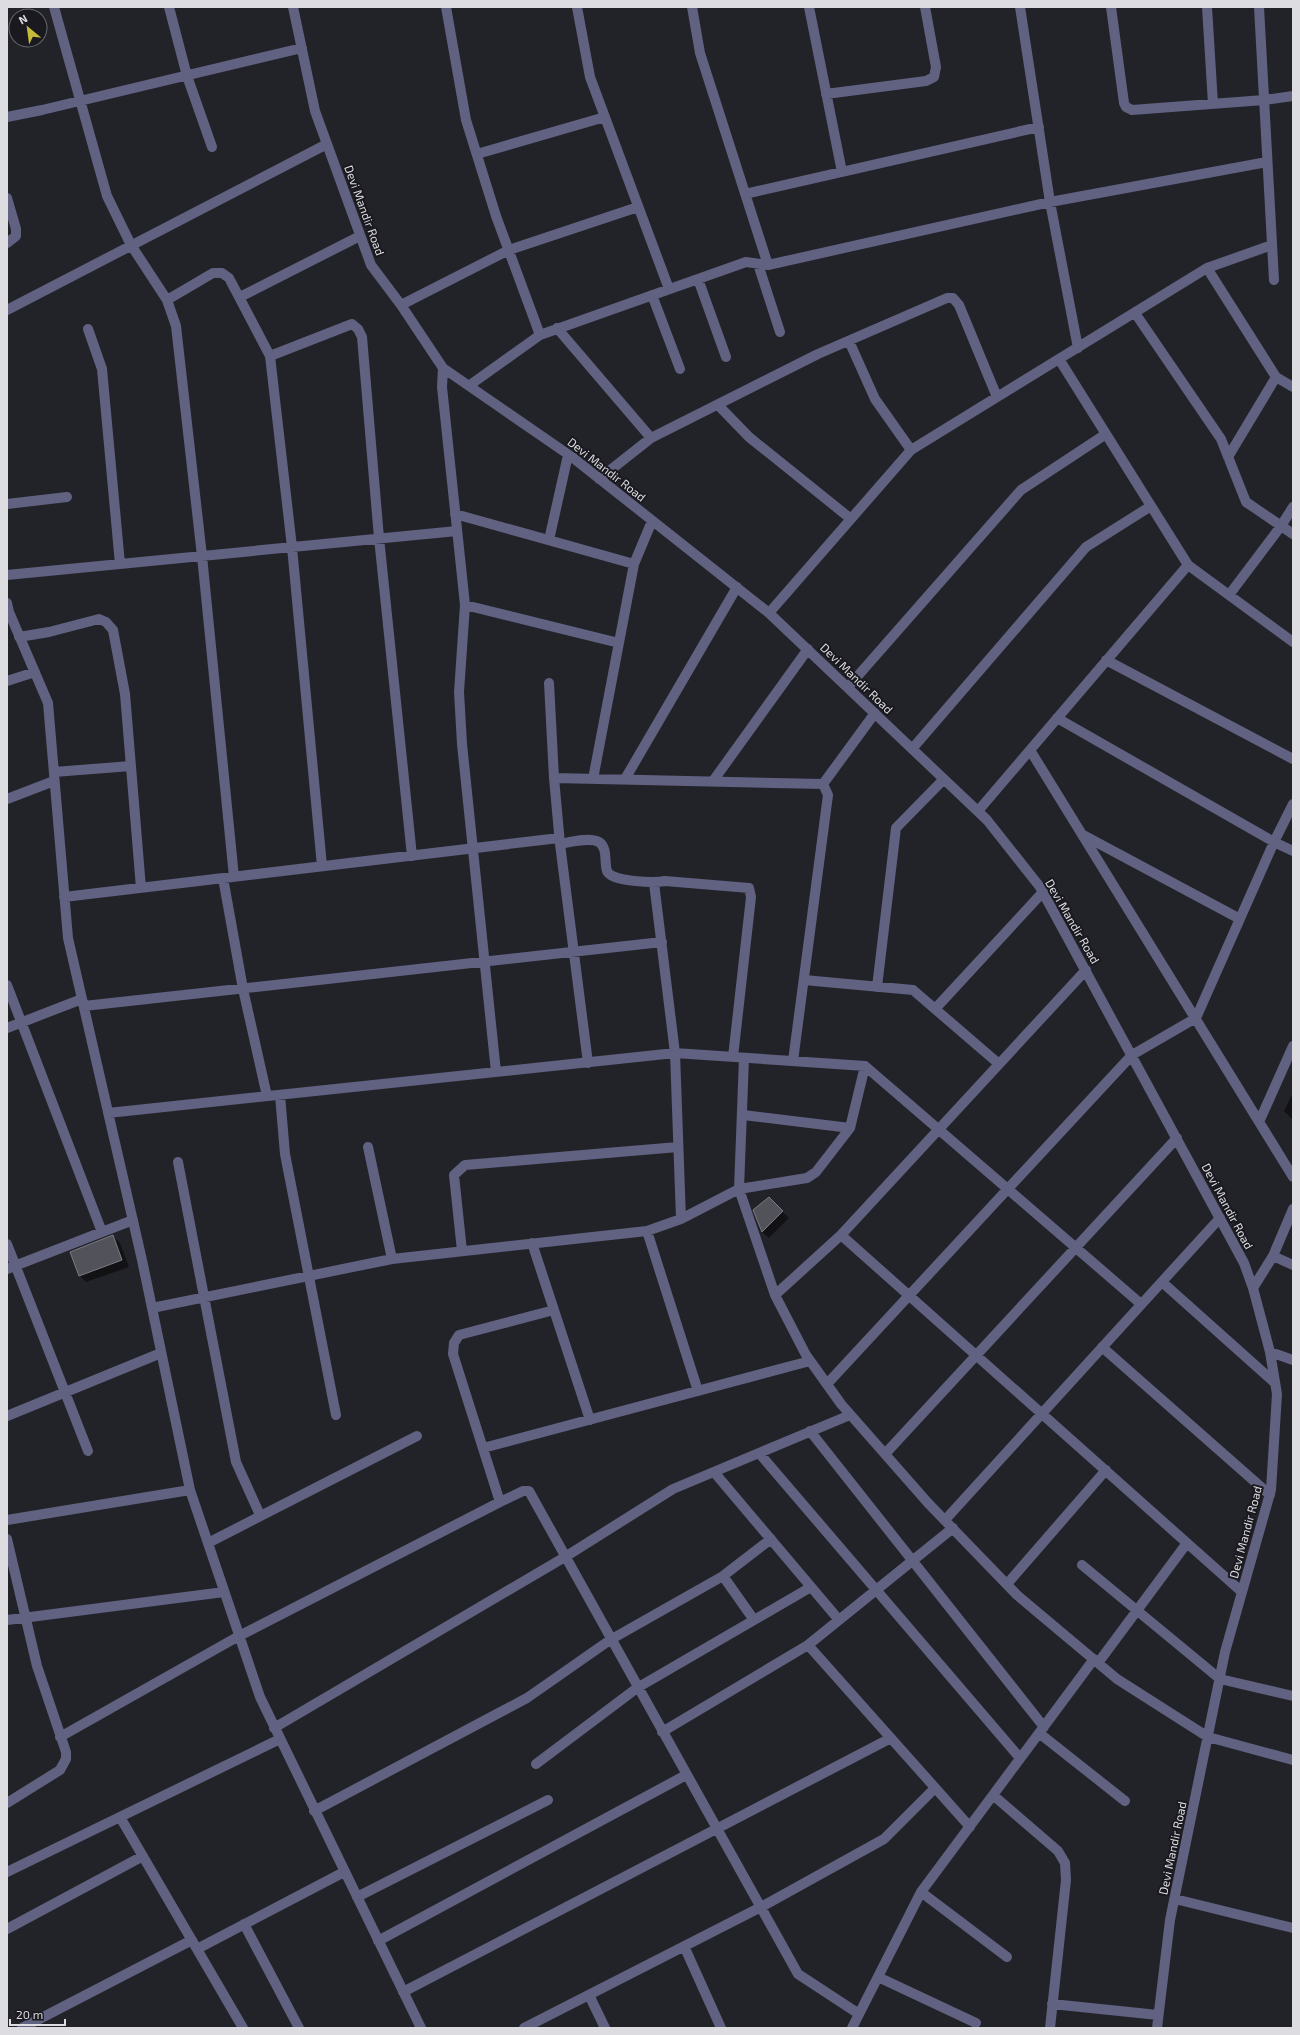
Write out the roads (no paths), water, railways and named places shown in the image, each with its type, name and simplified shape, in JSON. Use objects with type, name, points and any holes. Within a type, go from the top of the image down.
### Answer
[{"type":"street","points":[[54,7],[107,196],[131,246],[167,300],[176,326],[202,556],[228,878],[243,989],[267,1096]]},
{"type":"street","points":[[169,7],[187,76],[212,147]]},
{"type":"street","name":"Devi Mandir Road","points":[[293,7],[315,111],[371,265],[402,305],[443,368],[470,385],[568,455],[769,613],[978,811],[1043,892],[1244,1263],[1253,1288],[1270,1352],[1277,1394],[1270,1495],[1225,1652],[1175,1899],[1157,2028]]},
{"type":"street","points":[[446,7],[466,120],[496,216],[540,335]]},
{"type":"street","points":[[577,7],[590,77],[668,289]]},
{"type":"street","points":[[692,7],[700,53],[745,194],[780,332]]},
{"type":"street","points":[[808,7],[842,172]]},
{"type":"street","points":[[826,94],[926,81],[934,77],[936,67],[925,7]]},
{"type":"street","points":[[1020,7],[1050,202],[1078,348]]},
{"type":"street","points":[[1111,7],[1126,107],[1137,111],[1264,100],[1293,96]]},
{"type":"street","points":[[1207,7],[1213,104]]},
{"type":"street","points":[[1259,7],[1274,280]]},
{"type":"street","points":[[7,117],[302,48]]},
{"type":"street","points":[[477,154],[605,117]]},
{"type":"street","points":[[745,194],[1039,127]]},
{"type":"street","points":[[7,310],[327,144]]},
{"type":"street","points":[[470,385],[540,335],[746,262],[763,264],[1050,202],[1267,162]]},
{"type":"street","points":[[7,198],[16,229],[16,236],[7,243]]},
{"type":"street","points":[[402,305],[509,250],[638,207]]},
{"type":"street","points":[[240,297],[360,236]]},
{"type":"street","points":[[769,613],[911,450],[1207,268],[1272,245]]},
{"type":"street","points":[[1207,268],[1276,377],[1293,387]]},
{"type":"street","points":[[167,300],[213,273],[222,273],[229,278],[240,297],[270,356],[292,547],[322,866]]},
{"type":"street","points":[[698,279],[726,357]]},
{"type":"street","points":[[652,295],[680,369]]},
{"type":"street","points":[[599,479],[651,438],[818,354],[947,298],[953,298],[959,305],[997,397]]},
{"type":"street","points":[[1135,313],[1221,439],[1246,502],[1293,534]]},
{"type":"street","points":[[270,356],[352,324],[358,329],[362,337],[379,538],[412,856]]},
{"type":"street","points":[[557,328],[651,438]]},
{"type":"street","points":[[88,329],[102,369],[120,564]]},
{"type":"street","points":[[849,341],[875,399],[911,450]]},
{"type":"street","points":[[1059,359],[1188,565],[1293,642]]},
{"type":"street","points":[[443,368],[442,387],[465,605],[459,692],[462,744],[496,1072]]},
{"type":"street","points":[[1228,457],[1276,377]]},
{"type":"street","points":[[718,405],[749,437],[851,519]]},
{"type":"street","points":[[848,687],[1021,490],[1106,434]]},
{"type":"street","points":[[549,540],[568,455]]},
{"type":"street","points":[[7,504],[67,496]]},
{"type":"street","points":[[912,749],[1086,547],[1151,506]]},
{"type":"street","points":[[1229,595],[1281,526],[1293,507]]},
{"type":"street","points":[[456,514],[634,564]]},
{"type":"street","points":[[593,779],[634,564],[652,521]]},
{"type":"street","points":[[7,575],[457,531]]},
{"type":"street","points":[[978,811],[1188,565]]},
{"type":"street","points":[[625,779],[737,587]]},
{"type":"street","points":[[7,603],[19,636],[48,703],[68,938],[133,1220],[190,1490],[260,1697],[403,1992],[418,2027]]},
{"type":"street","points":[[465,605],[619,643]]},
{"type":"street","points":[[19,636],[49,632],[99,619],[106,622],[113,630],[125,694],[142,888]]},
{"type":"street","points":[[713,781],[808,649]]},
{"type":"street","points":[[1106,660],[1293,759]]},
{"type":"street","points":[[7,681],[35,672]]},
{"type":"street","points":[[549,683],[559,841],[588,1062]]},
{"type":"street","points":[[823,784],[875,713]]},
{"type":"street","points":[[1057,718],[1274,842],[1293,851]]},
{"type":"street","points":[[1030,750],[1293,1176]]},
{"type":"street","points":[[7,799],[54,776],[131,766]]},
{"type":"street","points":[[554,778],[823,784]]},
{"type":"street","points":[[878,987],[896,828],[944,779]]},
{"type":"street","points":[[793,1061],[828,795],[823,784]]},
{"type":"street","points":[[827,1384],[1132,1055],[1196,1018],[1274,842],[1293,804]]},
{"type":"street","points":[[1082,834],[1240,919]]},
{"type":"street","points":[[64,897],[473,848],[559,841],[592,840],[600,843],[604,847],[607,872],[612,877],[654,883],[665,881],[749,888],[751,897],[733,1057]]},
{"type":"street","points":[[654,883],[675,1053],[681,1219]]},
{"type":"street","points":[[935,1009],[1043,892]]},
{"type":"street","points":[[7,1028],[83,1002],[243,989],[662,942]]},
{"type":"street","points":[[774,1295],[841,1235],[1086,970]]},
{"type":"street","points":[[804,980],[913,990],[1000,1064]]},
{"type":"street","points":[[7,985],[102,1232]]},
{"type":"street","points":[[1260,1122],[1293,1046]]},
{"type":"street","points":[[108,1113],[675,1053],[865,1066],[1141,1304]]},
{"type":"street","points":[[744,1058],[739,1189],[774,1295],[810,1361],[850,1415],[945,1520],[1007,1584],[1117,1679],[1208,1737],[1293,1760]]},
{"type":"street","points":[[152,1308],[392,1259],[647,1231],[681,1219],[739,1189],[808,1178],[816,1172],[850,1128],[865,1066]]},
{"type":"street","points":[[280,1095],[285,1154],[336,1416]]},
{"type":"street","points":[[743,1115],[850,1128]]},
{"type":"street","points":[[885,1454],[1177,1138]]},
{"type":"street","points":[[368,1147],[392,1259]]},
{"type":"street","points":[[462,1251],[454,1175],[465,1165],[678,1147]]},
{"type":"street","points":[[178,1162],[236,1462],[260,1515]]},
{"type":"street","points":[[1253,1288],[1273,1256],[1293,1209]]},
{"type":"street","points":[[945,1520],[1220,1218]]},
{"type":"street","points":[[11,1268],[133,1220]]},
{"type":"street","points":[[647,1231],[698,1391]]},
{"type":"street","points":[[841,1235],[1242,1592]]},
{"type":"street","points":[[532,1243],[590,1420]]},
{"type":"street","points":[[7,1244],[11,1268],[65,1392],[88,1451]]},
{"type":"street","points":[[1273,1256],[1293,1265]]},
{"type":"street","points":[[1162,1282],[1275,1383]]},
{"type":"street","points":[[500,1502],[453,1354],[454,1344],[458,1335],[554,1310]]},
{"type":"street","points":[[1102,1347],[1270,1495]]},
{"type":"street","points":[[1270,1352],[1293,1360]]},
{"type":"street","points":[[7,1416],[161,1354]]},
{"type":"street","points":[[483,1448],[810,1361]]},
{"type":"street","points":[[274,1728],[564,1557],[673,1489],[850,1415]]},
{"type":"street","points":[[810,1431],[912,1561],[1041,1730],[1125,1801]]},
{"type":"street","points":[[208,1542],[417,1436]]},
{"type":"street","points":[[759,1453],[1020,1758]]},
{"type":"street","points":[[1007,1584],[1106,1470]]},
{"type":"street","points":[[714,1472],[839,1620]]},
{"type":"street","points":[[7,1520],[190,1490]]},
{"type":"street","points":[[60,1737],[239,1636],[500,1502],[523,1491],[529,1491],[610,1640],[798,1974],[859,2014]]},
{"type":"street","points":[[662,1732],[808,1645],[953,1528]]},
{"type":"street","points":[[7,1539],[37,1666],[66,1752],[66,1759],[60,1770],[7,1803]]},
{"type":"street","points":[[314,1811],[527,1698],[610,1640],[723,1576],[771,1539]]},
{"type":"street","points":[[852,2028],[921,1892],[1041,1730],[1187,1543]]},
{"type":"street","points":[[1082,1565],[1220,1679],[1293,1696]]},
{"type":"street","points":[[723,1576],[754,1620]]},
{"type":"street","points":[[536,1764],[637,1688],[811,1587]]},
{"type":"street","points":[[7,1620],[224,1592]]},
{"type":"street","points":[[808,1645],[970,1827]]},
{"type":"street","points":[[403,1992],[717,1830],[891,1738]]},
{"type":"street","points":[[7,1872],[280,1739]]},
{"type":"street","points":[[378,1941],[686,1775]]},
{"type":"street","points":[[524,2028],[760,1907],[884,1839],[935,1788]]},
{"type":"street","points":[[993,1795],[1058,1851],[1065,1863],[1066,1880],[1050,2028]]},
{"type":"street","points":[[357,1897],[548,1800]]},
{"type":"street","points":[[120,1816],[243,2028]]},
{"type":"street","points":[[7,1929],[143,1856]]},
{"type":"street","points":[[22,2028],[194,1944],[244,1924],[344,1872]]},
{"type":"street","points":[[921,1892],[1007,1956]]},
{"type":"street","points":[[1175,1899],[1293,1928]]},
{"type":"street","points":[[244,1924],[299,2028]]},
{"type":"street","points":[[684,1946],[721,2028]]},
{"type":"street","points":[[878,1977],[976,2023]]},
{"type":"street","points":[[589,1995],[605,2028]]},
{"type":"street","points":[[1052,2004],[1158,2015]]}]
